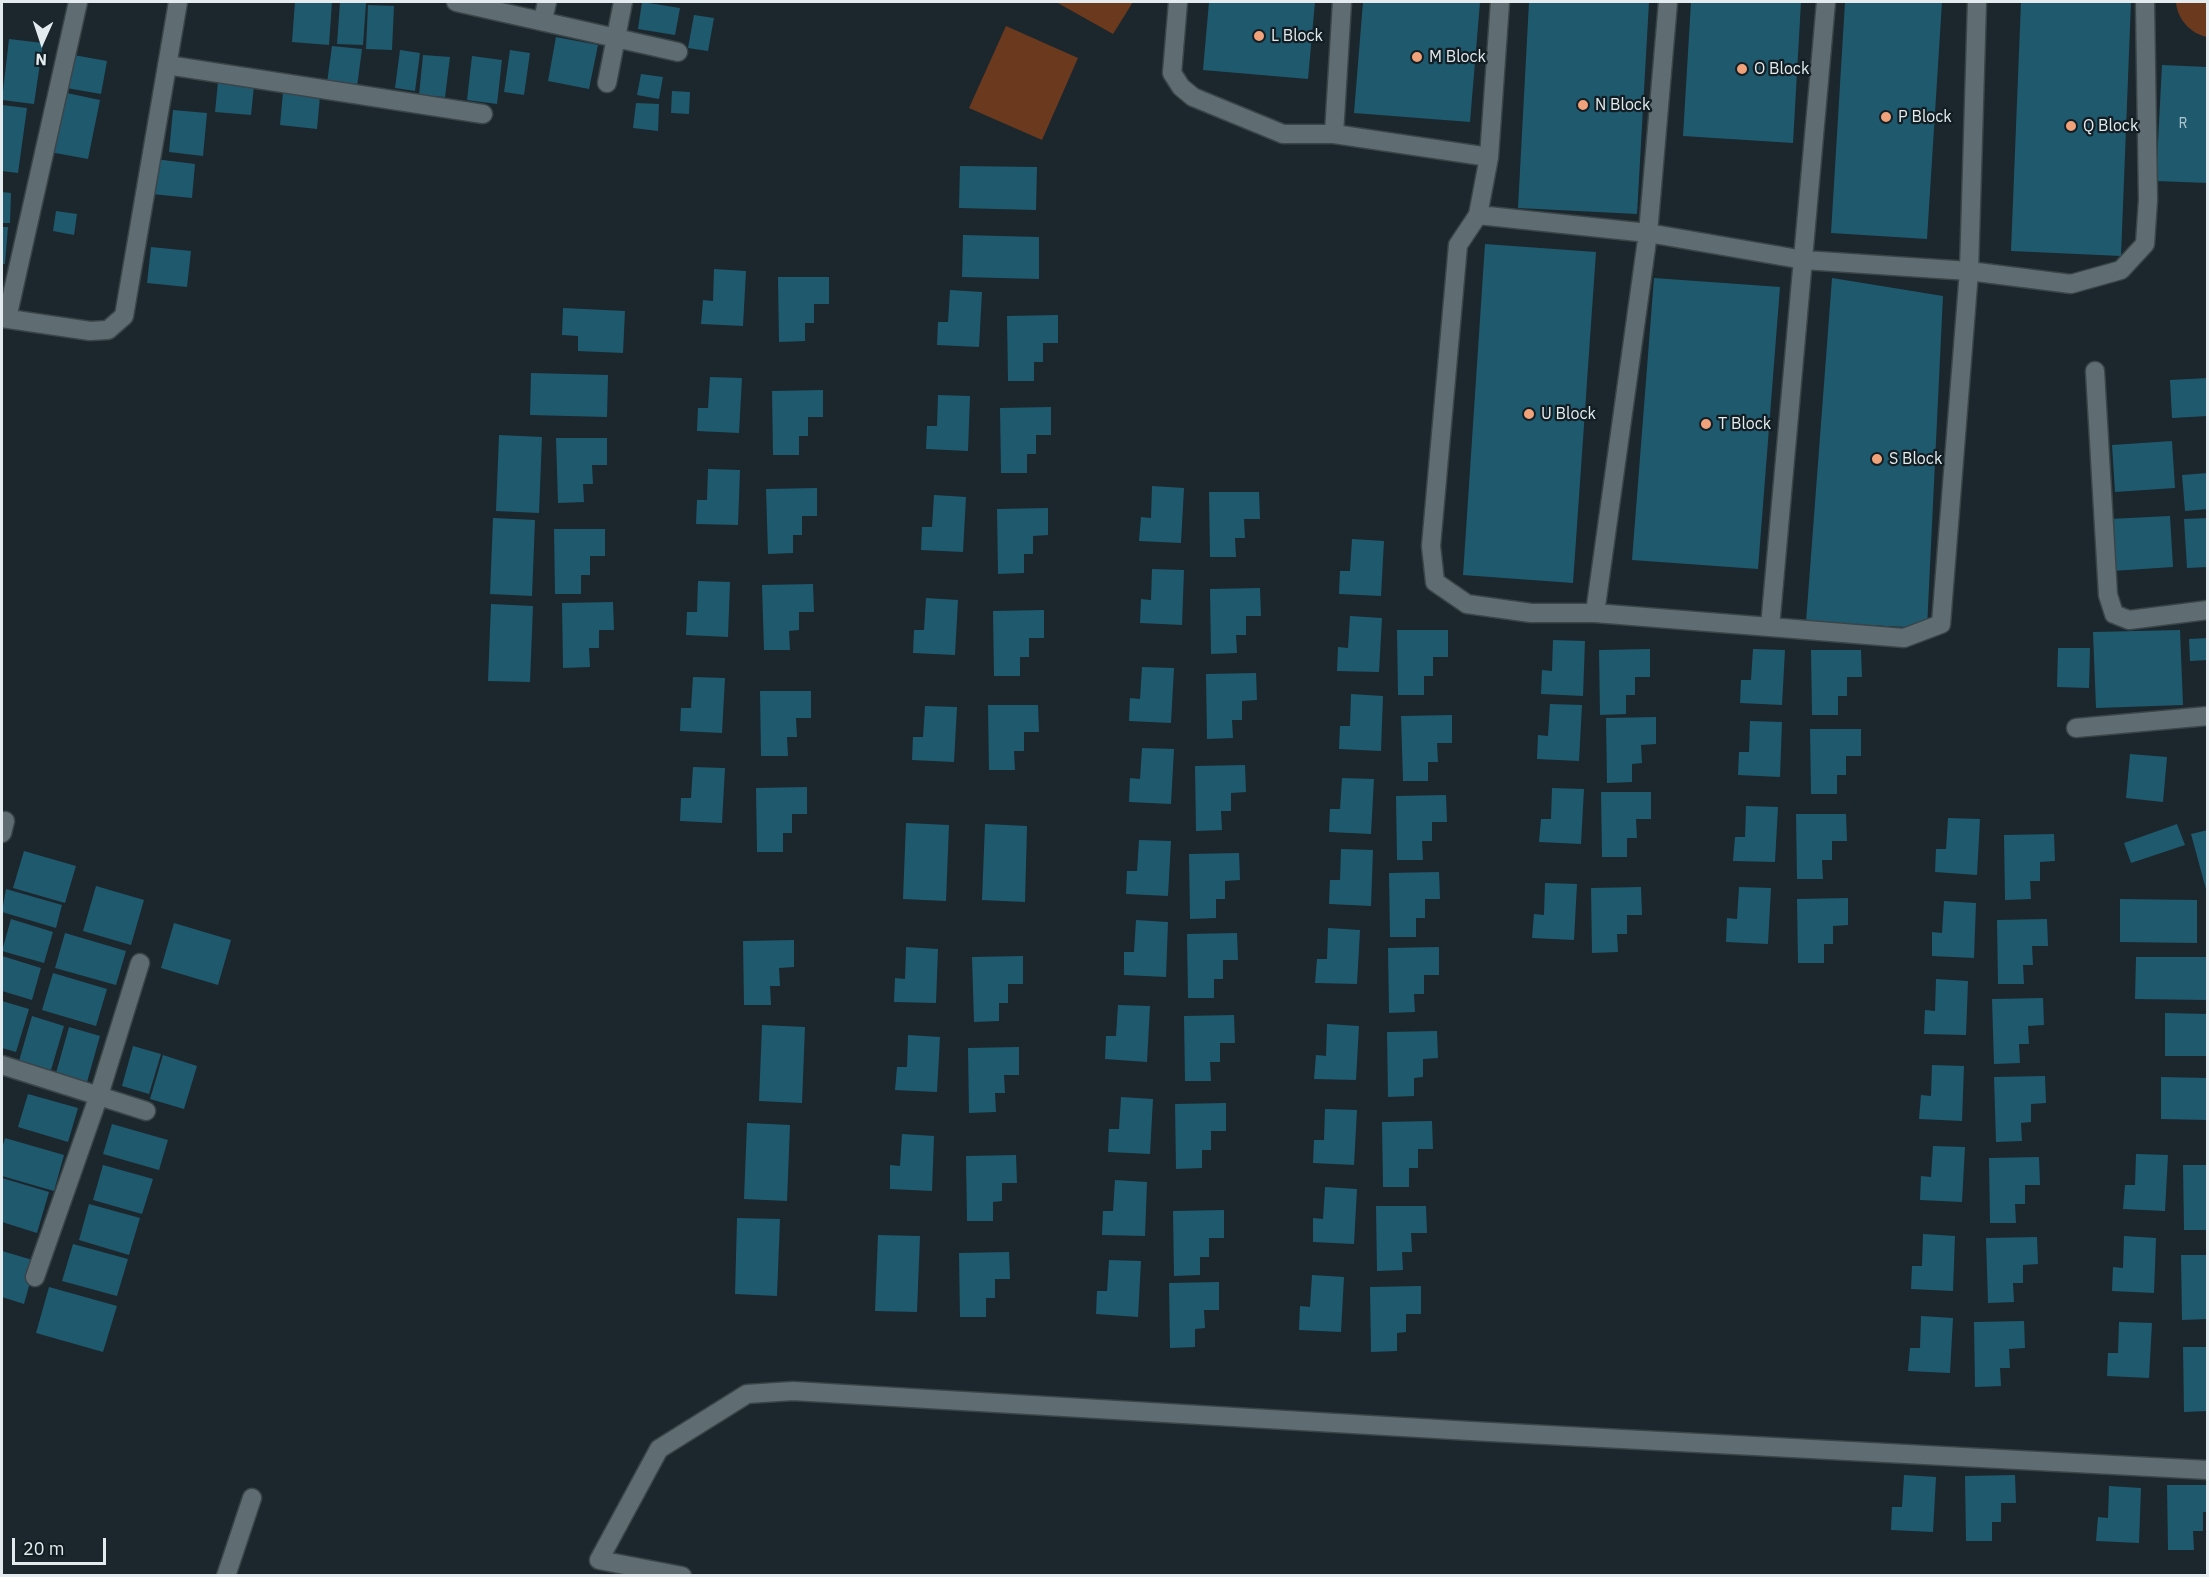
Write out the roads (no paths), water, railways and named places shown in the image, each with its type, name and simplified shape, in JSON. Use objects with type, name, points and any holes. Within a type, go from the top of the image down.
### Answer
[{"type":"street","points":[[78,2],[4,318],[90,331],[108,330],[124,315],[178,2]]},
{"type":"street","points":[[456,2],[678,52]]},
{"type":"street","points":[[543,20],[547,2]]},
{"type":"street","points":[[607,83],[623,2]]},
{"type":"street","points":[[1178,2],[1172,73],[1181,87],[1193,97],[1283,134],[1334,134],[1490,157]]},
{"type":"street","points":[[1334,134],[1342,2]]},
{"type":"street","points":[[1500,2],[1490,157],[1478,215],[1458,245],[1431,546],[1435,582],[1467,604],[1531,613],[1595,613],[1904,638],[1941,624],[1969,271],[1977,2]]},
{"type":"street","points":[[1595,613],[1648,233],[1668,2]]},
{"type":"street","points":[[1770,627],[1826,2]]},
{"type":"street","points":[[1478,215],[1648,233],[1804,260],[1969,271],[2071,284],[2121,270],[2145,244],[2148,200],[2145,2]]},
{"type":"street","points":[[167,65],[483,114]]},
{"type":"street","points":[[2095,371],[2108,595],[2114,614],[2129,620],[2208,610]]},
{"type":"street","points":[[2076,728],[2208,716]]},
{"type":"street","points":[[35,1276],[99,1095],[140,963]]},
{"type":"street","points":[[2,1065],[146,1112]]},
{"type":"street","points":[[682,1575],[599,1560],[659,1449],[747,1394],[782,1392],[2208,1470]]},
{"type":"street","points":[[226,1575],[252,1498]]},
{"type":"place","name":"L Block","points":[[1259,36]]},
{"type":"place","name":"M Block","points":[[1417,57]]},
{"type":"place","name":"O Block","points":[[1742,69]]},
{"type":"place","name":"N Block","points":[[1583,105]]},
{"type":"place","name":"P Block","points":[[1886,117]]},
{"type":"place","name":"Q Block","points":[[2071,126]]},
{"type":"place","name":"U Block","points":[[1529,414]]},
{"type":"place","name":"T Block","points":[[1706,424]]},
{"type":"place","name":"S Block","points":[[1877,459]]}]
